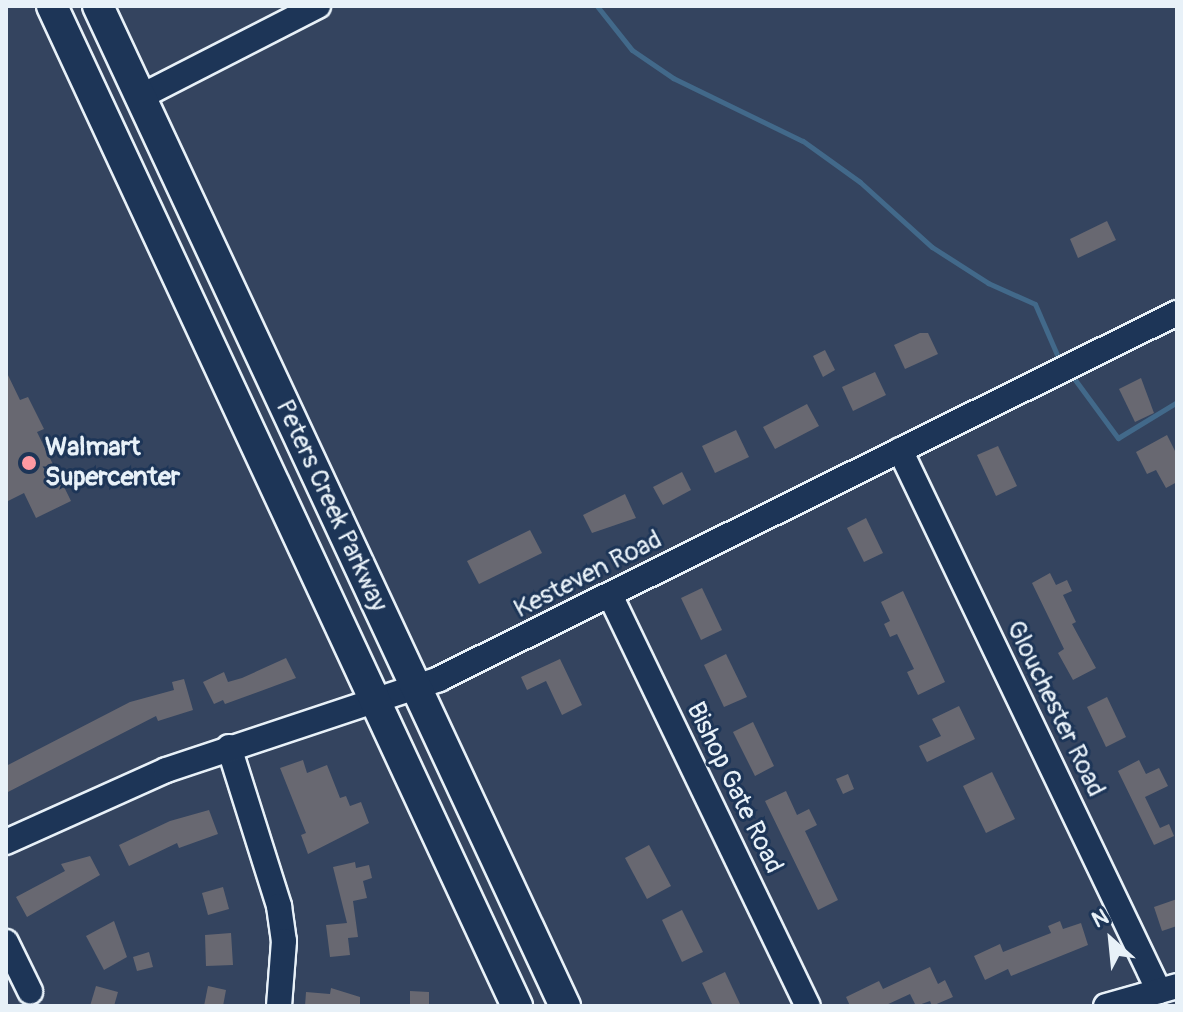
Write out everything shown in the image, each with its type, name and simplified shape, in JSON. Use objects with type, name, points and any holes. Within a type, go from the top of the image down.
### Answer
[{"type":"main road","name":"Peters Creek Parkway","points":[[52,6],[517,1006]]},
{"type":"main road","name":"Peters Creek Parkway","points":[[98,6],[565,1006]]},
{"type":"street","points":[[140,97],[318,6]]},
{"type":"street","name":"Kesteven Road","points":[[6,842],[89,801],[229,747],[417,688],[1177,313]]},
{"type":"street","name":"Glouchester Road","points":[[900,450],[1168,988]]},
{"type":"street","name":"Bishop Gate Road","points":[[610,595],[808,1006]]},
{"type":"street","points":[[229,747],[279,906],[284,941],[279,1006]]},
{"type":"street","points":[[6,942],[30,991]]},
{"type":"street","points":[[1106,1006],[1168,988]]},
{"type":"building","points":[[1107,221],[1116,240],[1078,258],[1070,239]]},
{"type":"building","points":[[920,333],[928,333],[938,354],[905,369],[894,345]]},
{"type":"building","points":[[825,350],[835,370],[823,377],[813,356]]},
{"type":"building","name":"Walmart Supercenter","points":[[6,371],[20,400],[28,397],[44,429],[37,432],[71,501],[36,518],[24,493],[6,502]]},
{"type":"building","points":[[875,372],[886,395],[853,411],[842,387]]},
{"type":"building","points":[[1141,378],[1154,413],[1135,422],[1119,389]]},
{"type":"building","points":[[807,404],[819,426],[775,449],[763,427]]},
{"type":"building","points":[[736,430],[749,457],[715,473],[702,446]]},
{"type":"building","points":[[1167,435],[1177,455],[1177,482],[1166,488],[1156,470],[1147,474],[1136,452]]},
{"type":"building","points":[[998,446],[1017,486],[996,496],[977,455]]},
{"type":"building","points":[[682,472],[691,490],[663,505],[653,487]]},
{"type":"building","points":[[625,494],[636,518],[592,533],[583,515]]},
{"type":"building","points":[[866,518],[883,553],[864,562],[847,528]]},
{"type":"building","points":[[530,530],[542,553],[479,584],[467,561]]},
{"type":"building","points":[[1050,573],[1056,585],[1067,580],[1072,591],[1063,595],[1076,622],[1072,624],[1096,668],[1073,680],[1058,653],[1064,649],[1032,583]]},
{"type":"building","points":[[702,588],[722,630],[701,640],[681,598]]},
{"type":"building","points":[[903,591],[945,682],[918,695],[907,672],[914,669],[897,634],[890,637],[884,624],[890,621],[881,602]]},
{"type":"building","points":[[726,654],[747,697],[724,707],[704,665]]},
{"type":"building","points":[[286,658],[296,678],[225,704],[223,700],[214,704],[203,682],[224,672],[228,682],[242,678]]},
{"type":"building","points":[[560,659],[582,705],[562,715],[546,681],[527,690],[521,677]]},
{"type":"building","points":[[184,679],[193,710],[158,721],[156,716],[6,793],[6,766],[130,702],[174,690],[172,682]]},
{"type":"building","points":[[1107,697],[1126,737],[1106,747],[1087,707]]},
{"type":"building","points":[[959,706],[975,739],[927,762],[919,746],[941,736],[932,719]]},
{"type":"building","points":[[753,722],[774,766],[755,776],[733,732]]},
{"type":"building","points":[[303,760],[307,773],[327,765],[340,798],[346,796],[350,806],[361,802],[369,823],[308,854],[301,835],[306,833],[280,768]]},
{"type":"building","points":[[1139,760],[1146,774],[1159,768],[1168,786],[1145,797],[1160,828],[1169,824],[1174,836],[1154,845],[1118,771]]},
{"type":"building","points":[[992,772],[1015,819],[986,833],[963,786]]},
{"type":"building","points":[[848,774],[854,789],[843,794],[836,779]]},
{"type":"building","points":[[786,791],[797,815],[809,809],[817,825],[805,831],[838,900],[818,910],[765,801]]},
{"type":"building","points":[[209,810],[218,834],[179,848],[177,843],[129,866],[119,845],[170,821]]},
{"type":"building","points":[[649,845],[671,886],[647,899],[625,858]]},
{"type":"building","points":[[90,856],[100,875],[27,917],[16,897],[65,871],[61,864]]},
{"type":"building","points":[[355,862],[356,868],[369,865],[372,878],[363,881],[367,898],[353,901],[358,937],[348,938],[350,955],[330,957],[326,925],[347,923],[333,867]]},
{"type":"building","points":[[223,887],[229,909],[208,915],[202,893]]},
{"type":"building","points":[[1177,899],[1177,926],[1162,931],[1154,907]]},
{"type":"building","points":[[682,910],[703,952],[682,962],[662,920]]},
{"type":"building","points":[[114,921],[127,957],[104,970],[86,936]]},
{"type":"building","points":[[1060,921],[1063,929],[1081,923],[1088,945],[1011,976],[1008,969],[985,980],[974,956],[1000,944],[1003,952],[1051,933],[1048,926]]},
{"type":"building","points":[[231,933],[233,965],[206,966],[205,935]]},
{"type":"building","points":[[149,952],[153,967],[137,971],[133,957]]},
{"type":"building","points":[[930,967],[938,984],[945,980],[953,997],[932,1006],[930,1001],[916,1006],[910,994],[884,1006],[850,1006],[846,997],[879,981],[883,989]]},
{"type":"building","points":[[725,972],[741,1006],[713,1006],[702,983]]},
{"type":"building","points":[[96,986],[118,992],[114,1006],[90,1006]]},
{"type":"building","points":[[208,986],[226,990],[223,1006],[204,1006]]},
{"type":"building","points":[[331,988],[360,997],[360,1006],[305,1006],[306,992],[330,994]]},
{"type":"building","points":[[410,991],[429,992],[429,1006],[410,1006]]},
{"type":"waterway","points":[[597,6],[632,50],[673,78],[803,141],[860,182],[932,247],[988,283],[1035,304],[1058,357]]},
{"type":"waterway","points":[[1073,377],[1118,438],[1177,402]]},
{"type":"place","name":"Walmart Supercenter","points":[[29,463]]}]
